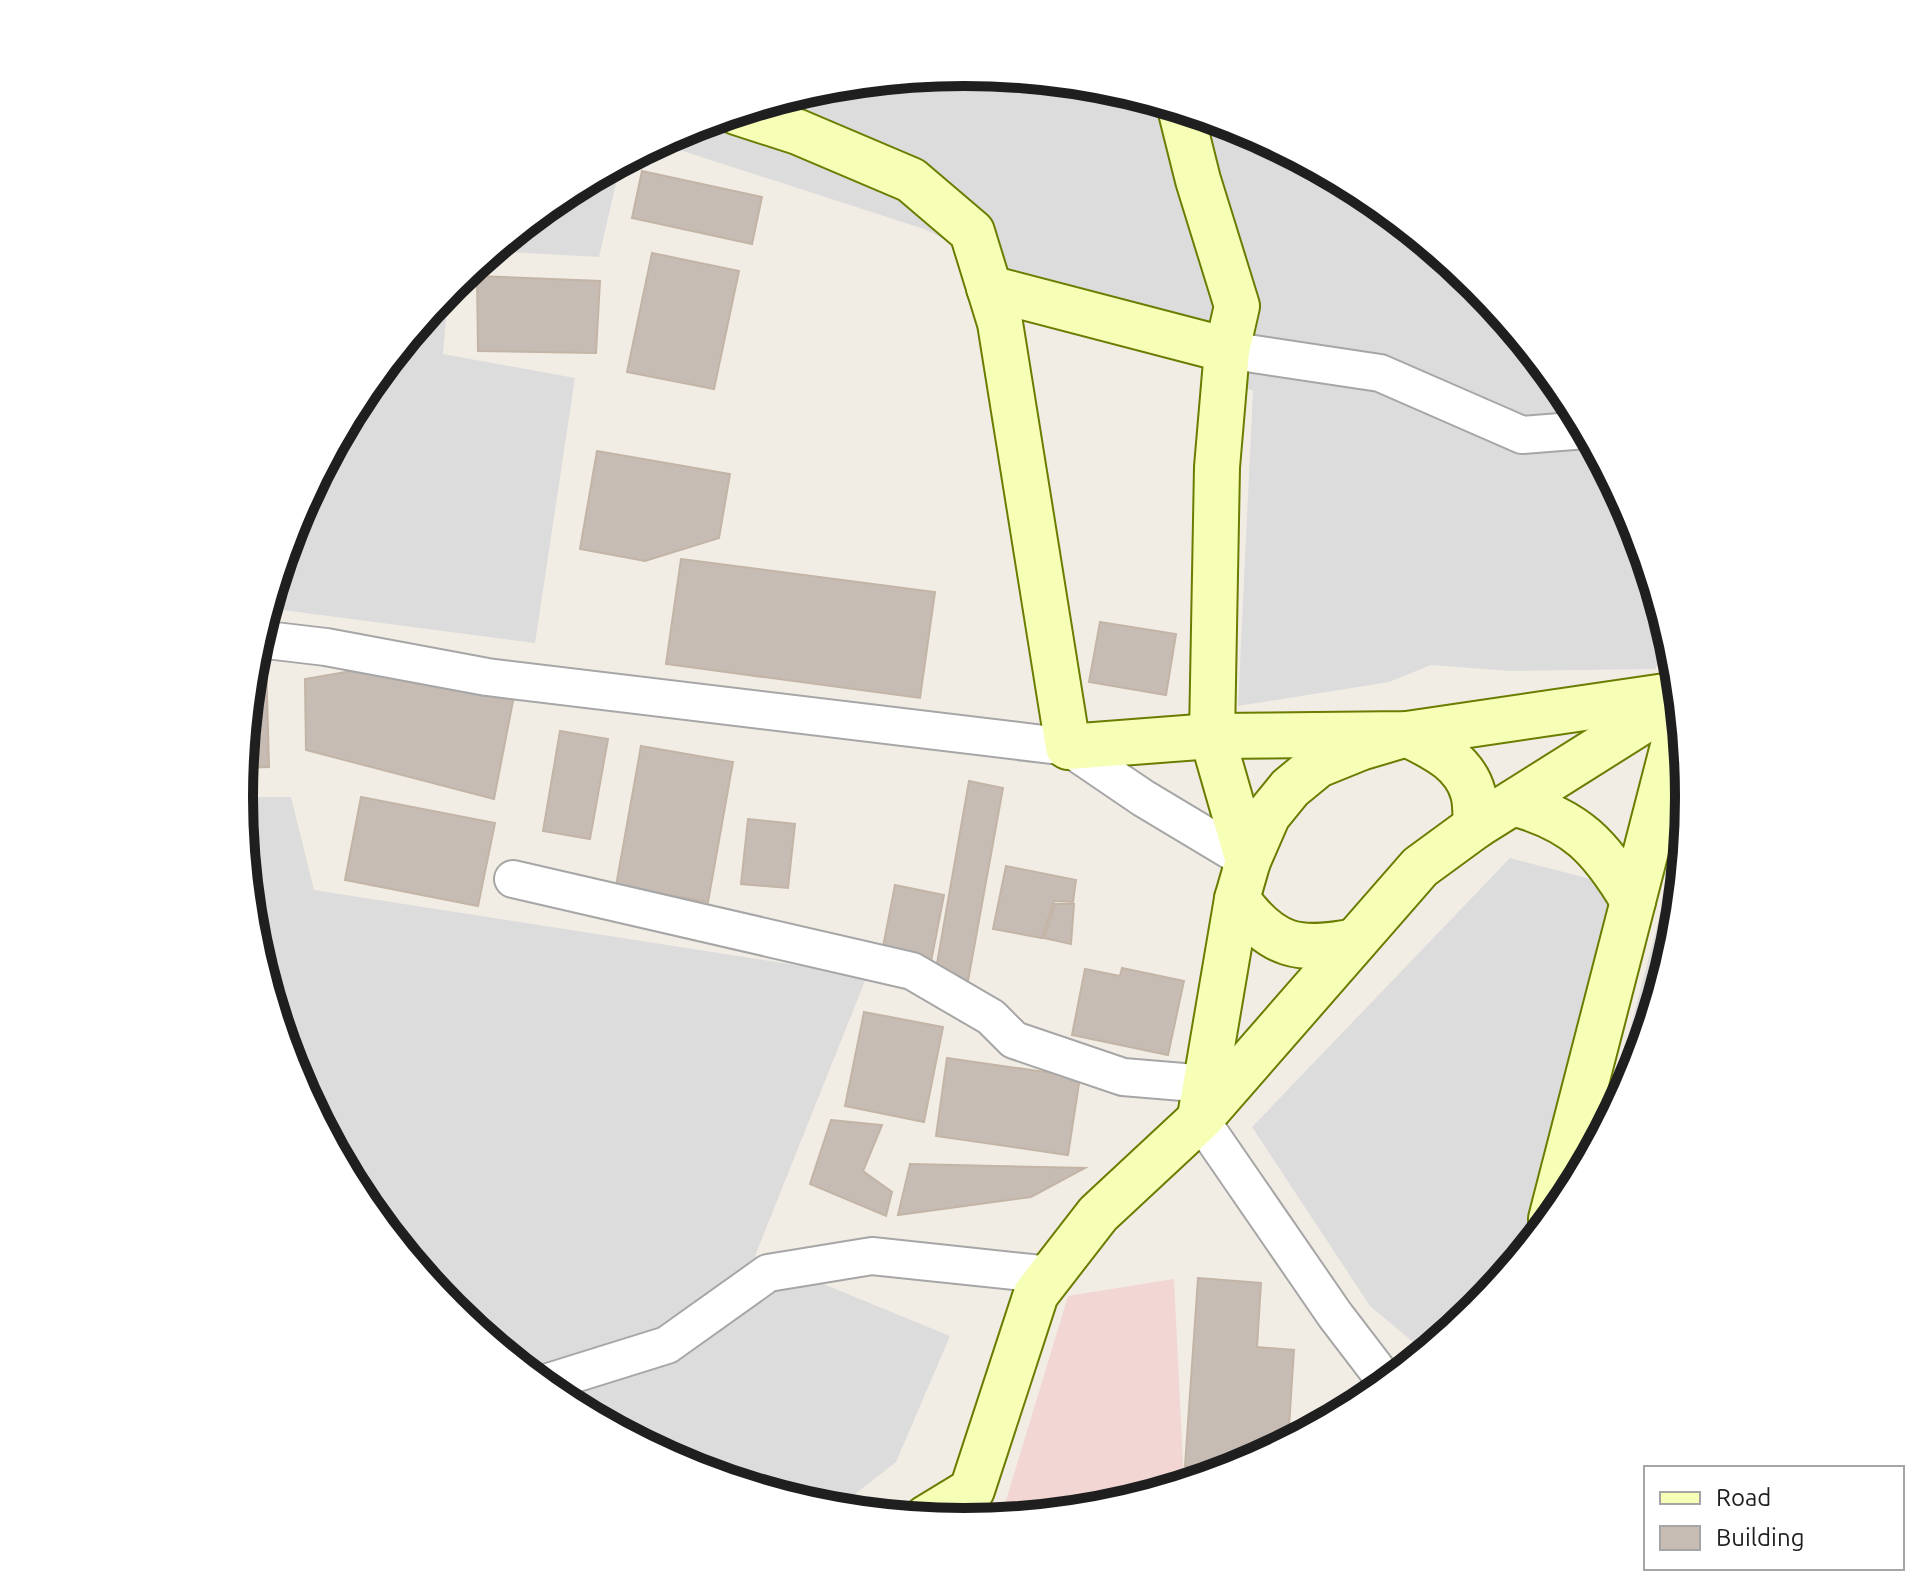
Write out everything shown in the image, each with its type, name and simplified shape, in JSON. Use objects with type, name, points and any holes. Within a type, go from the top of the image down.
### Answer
[{"type":"street","points":[[754,118],[798,132],[911,180],[972,232],[1000,323],[1068,747],[1143,798],[1242,880]]},
{"type":"street","points":[[1183,121],[1237,306],[1227,350],[1217,467],[1212,736],[1242,880],[1255,923],[1272,936],[1308,947],[1355,941]]},
{"type":"street","points":[[989,288],[1227,350],[1380,373],[1522,435],[1573,431]]},
{"type":"street","points":[[271,641],[326,647],[487,677],[1068,747],[1212,736],[1407,734],[1668,698]]},
{"type":"street","points":[[944,1507],[972,1490],[1036,1294],[1098,1214],[1355,941],[1420,867],[1476,826],[1669,703]]},
{"type":"street","points":[[1204,1102],[1242,880],[1268,815],[1290,788],[1318,765],[1407,734],[1444,752],[1461,770],[1473,793],[1476,826]]},
{"type":"street","points":[[1560,1184],[1673,747]]},
{"type":"street","points":[[1513,803],[1543,811],[1587,840],[1612,866],[1633,901]]},
{"type":"street","points":[[513,879],[912,971],[991,1017],[1014,1040],[1204,1102],[1335,1315],[1380,1373]]},
{"type":"street","points":[[557,1379],[667,1345],[768,1273],[872,1256],[1051,1275]]},
{"type":"shaded area","points":[[964,86],[1057,92],[1148,110],[1236,140],[1278,159],[1359,206],[1433,262],[1499,328],[1528,364],[1580,442],[1621,525],[1651,613],[1661,659],[1655,669],[1510,671],[1431,665],[1389,682],[1238,706],[1253,391],[924,229],[674,148],[735,124],[825,100],[871,92]]},
{"type":"shaded area","points":[[618,176],[599,257],[508,252],[569,206]]},
{"type":"shaded area","points":[[447,309],[443,354],[575,378],[535,643],[278,609],[307,525],[348,441],[400,364]]},
{"type":"shaded area","points":[[253,797],[291,797],[314,890],[867,976],[755,1256],[950,1336],[896,1462],[850,1498],[780,1484],[692,1454],[608,1413],[569,1388],[495,1332],[461,1300],[429,1266],[373,1192],[326,1111],[307,1069],[277,981],[267,936],[259,890]]},
{"type":"shaded area","points":[[1510,858],[1625,888],[1524,1234],[1467,1300],[1417,1345],[1370,1306],[1252,1127]]},
{"type":"shaded area","points":[[1671,872],[1666,904],[1663,904]]},
{"type":"shaded area","points":[[1663,904],[1666,904],[1651,981],[1618,1077]]},
{"type":"shaded area","points":[[1174,1279],[1183,1473],[1103,1494],[1004,1506],[1068,1296]]},
{"type":"building","points":[[642,171],[762,197],[752,244],[632,218]]},
{"type":"building","points":[[652,253],[739,271],[714,389],[627,372]]},
{"type":"building","points":[[480,276],[600,281],[596,353],[478,351],[477,279]]},
{"type":"building","points":[[597,451],[730,474],[719,538],[645,561],[580,549]]},
{"type":"building","points":[[681,559],[935,592],[920,698],[666,664]]},
{"type":"building","points":[[1100,622],[1176,634],[1166,695],[1089,682]]},
{"type":"building","points":[[266,663],[269,767],[254,768],[259,704]]},
{"type":"building","points":[[363,669],[514,696],[494,799],[306,750],[305,679]]},
{"type":"building","points":[[560,731],[608,739],[590,839],[543,831]]},
{"type":"building","points":[[641,746],[733,762],[708,902],[616,886]]},
{"type":"building","points":[[969,781],[1003,788],[968,981],[935,975]]},
{"type":"building","points":[[361,797],[495,823],[478,906],[345,880]]},
{"type":"building","points":[[748,819],[795,824],[788,888],[741,884]]},
{"type":"building","points":[[1006,866],[1076,880],[1073,902],[1054,901],[1042,938],[993,929]]},
{"type":"building","points":[[895,885],[944,895],[931,962],[882,952]]},
{"type":"building","points":[[1055,904],[1074,904],[1071,944],[1044,938]]},
{"type":"building","points":[[1122,968],[1184,981],[1168,1055],[1072,1035],[1085,969],[1120,976]]},
{"type":"building","points":[[864,1012],[943,1027],[924,1122],[845,1106]]},
{"type":"building","points":[[947,1058],[1080,1077],[1068,1155],[936,1136]]},
{"type":"building","points":[[831,1120],[882,1125],[863,1171],[892,1192],[886,1216],[810,1184]]},
{"type":"building","points":[[910,1164],[1085,1168],[1031,1197],[898,1215]]},
{"type":"building","points":[[1198,1278],[1261,1283],[1257,1347],[1294,1350],[1289,1429],[1201,1467],[1185,1466]]}]
